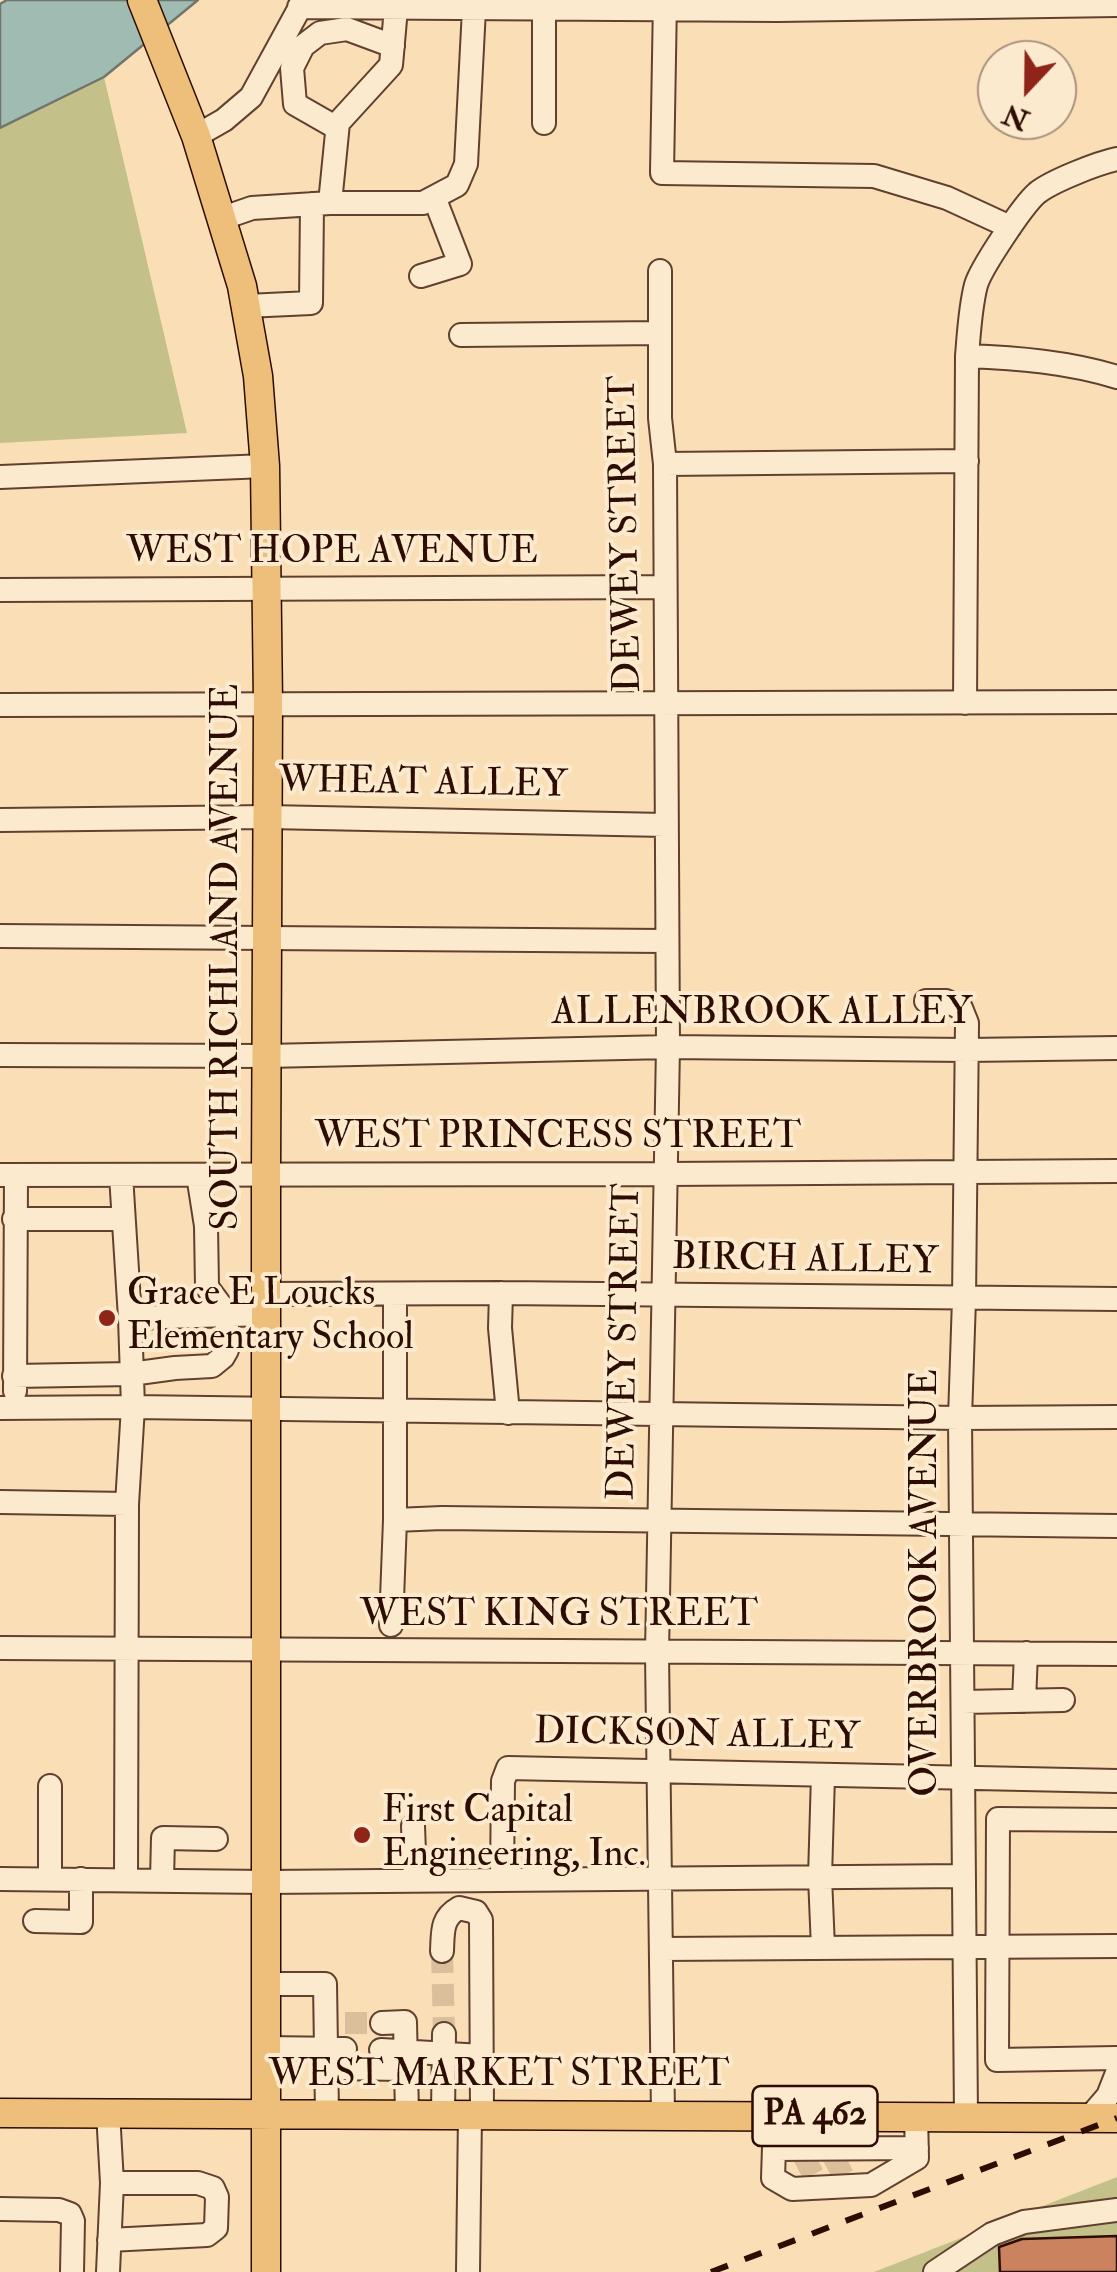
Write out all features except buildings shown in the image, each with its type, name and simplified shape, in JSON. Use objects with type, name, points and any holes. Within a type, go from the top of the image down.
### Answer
[{"type":"main road","name":"SOUTH RICHLAND AVENUE","points":[[142,0],[196,136],[223,218],[246,306],[258,376],[265,466],[266,2272]]},
{"type":"main road","name":"WEST MARKET STREET","points":[[0,2112],[1104,2118]]},
{"type":"street","points":[[196,136],[224,120],[251,97],[302,3],[544,10],[665,4],[1117,5]]},
{"type":"street","points":[[665,4],[662,174],[874,176],[947,198],[1010,227]]},
{"type":"street","points":[[246,306],[312,303],[320,203],[338,124],[392,66],[396,8]]},
{"type":"street","points":[[223,218],[252,208],[320,203],[424,203],[458,185],[466,164],[474,9]]},
{"type":"street","points":[[544,10],[544,123]]},
{"type":"street","points":[[337,128],[295,104],[292,68],[302,46],[320,32],[347,29],[393,46]]},
{"type":"street","points":[[965,703],[967,356],[977,282],[1010,227],[1038,192],[1117,159]]},
{"type":"street","points":[[421,276],[460,264],[434,197]]},
{"type":"street","name":"DEWEY STREET","points":[[660,271],[660,418],[665,464],[668,1047],[657,1652],[664,2115]]},
{"type":"street","points":[[461,335],[659,333]]},
{"type":"street","points":[[967,356],[1026,358],[1117,377]]},
{"type":"street","points":[[665,464],[967,461]]},
{"type":"street","points":[[0,477],[265,466]]},
{"type":"street","name":"WEST HOPE AVENUE","points":[[0,590],[664,587]]},
{"type":"street","points":[[0,705],[1117,702]]},
{"type":"street","name":"WHEAT ALLEY","points":[[0,820],[268,817],[665,825]]},
{"type":"street","points":[[0,936],[666,941]]},
{"type":"street","name":"OVERBROOK AVENUE","points":[[926,1001],[946,1001],[961,1008],[967,1050],[960,1418],[966,2116]]},
{"type":"street","name":"ALLENBROOK ALLEY","points":[[0,1056],[267,1056],[668,1047],[1117,1048]]},
{"type":"street","name":"WEST PRINCESS STREET","points":[[8,1175],[1117,1170]]},
{"type":"street","points":[[8,1175],[14,1219],[7,1297],[14,1376],[8,1408],[1117,1417]]},
{"type":"street","points":[[121,1175],[133,1407],[128,1504],[126,1880]]},
{"type":"street","points":[[14,1376],[131,1374],[212,1366],[227,1350],[227,1314],[207,1287],[206,1226],[198,1175]]},
{"type":"street","points":[[14,1219],[122,1219]]},
{"type":"street","points":[[392,1626],[395,1294]]},
{"type":"street","name":"BIRCH ALLEY","points":[[130,1318],[227,1314],[266,1304],[395,1294],[1117,1300]]},
{"type":"street","points":[[501,1294],[508,1413]]},
{"type":"street","points":[[0,1502],[128,1504]]},
{"type":"street","points":[[395,1520],[1117,1526]]},
{"type":"street","name":"WEST KING STREET","points":[[0,1648],[1117,1654]]},
{"type":"street","points":[[1024,1701],[1026,1653]]},
{"type":"street","points":[[963,1702],[1063,1700]]},
{"type":"street","name":"DICKSON ALLEY","points":[[502,1878],[503,1781],[508,1768],[1117,1781]]},
{"type":"street","points":[[822,1948],[823,1775]]},
{"type":"street","points":[[50,1786],[50,1879]]},
{"type":"street","points":[[1117,1820],[998,1819],[997,2060],[1117,2058]]},
{"type":"street","points":[[413,1826],[414,1880]]},
{"type":"street","points":[[162,1880],[163,1838],[216,1839]]},
{"type":"street","points":[[0,1878],[266,1882],[964,1876]]},
{"type":"street","points":[[35,1922],[81,1922],[81,1879]]},
{"type":"street","points":[[442,1951],[444,1924],[450,1914],[459,1908],[476,1912],[481,1920],[482,2056],[465,2114]]},
{"type":"street","points":[[661,1948],[1117,1946]]},
{"type":"street","points":[[266,1984],[324,1984],[335,2023],[327,2113]]},
{"type":"street","points":[[382,2023],[405,2022],[408,2114]]},
{"type":"street","points":[[266,2048],[406,2060],[445,2044],[482,2056]]},
{"type":"street","points":[[445,2044],[465,2114],[468,2272]]},
{"type":"street","points":[[380,2050],[406,2060]]},
{"type":"street","points":[[1104,2118],[1117,2073]]},
{"type":"street","points":[[108,2112],[112,2183],[108,2272]]},
{"type":"street","points":[[776,2116],[773,2178],[792,2189],[818,2184],[870,2185],[917,2158],[916,2116]]},
{"type":"street","points":[[774,2149],[830,2153],[917,2148]]},
{"type":"street","points":[[109,2240],[207,2234],[216,2228],[213,2188],[198,2183],[112,2183]]},
{"type":"street","points":[[0,2209],[59,2210],[70,2214],[72,2272]]},
{"type":"street","points":[[935,2272],[992,2234],[1024,2222],[1117,2210]]},
{"type":"shaded area","points":[[104,77],[187,433],[0,443],[0,128]]},
{"type":"shaded area","points":[[1117,2177],[1117,2272],[874,2272]]},
{"type":"water","points":[[7,0],[198,0],[104,77],[0,128],[0,4]]},
{"type":"tunnel","points":[[442,1951],[444,2034]]},
{"type":"tunnel","points":[[345,2023],[382,2023]]},
{"type":"tunnel","points":[[803,2155],[816,2180]]},
{"type":"tunnel","points":[[833,2156],[845,2179]]},
{"type":"railway","points":[[711,2272],[1117,2118]]},
{"type":"place","name":"Grace E Loucks Elementary School","points":[[107,1318]]},
{"type":"place","name":"First Capital Engineering, Inc.","points":[[362,1835]]}]
